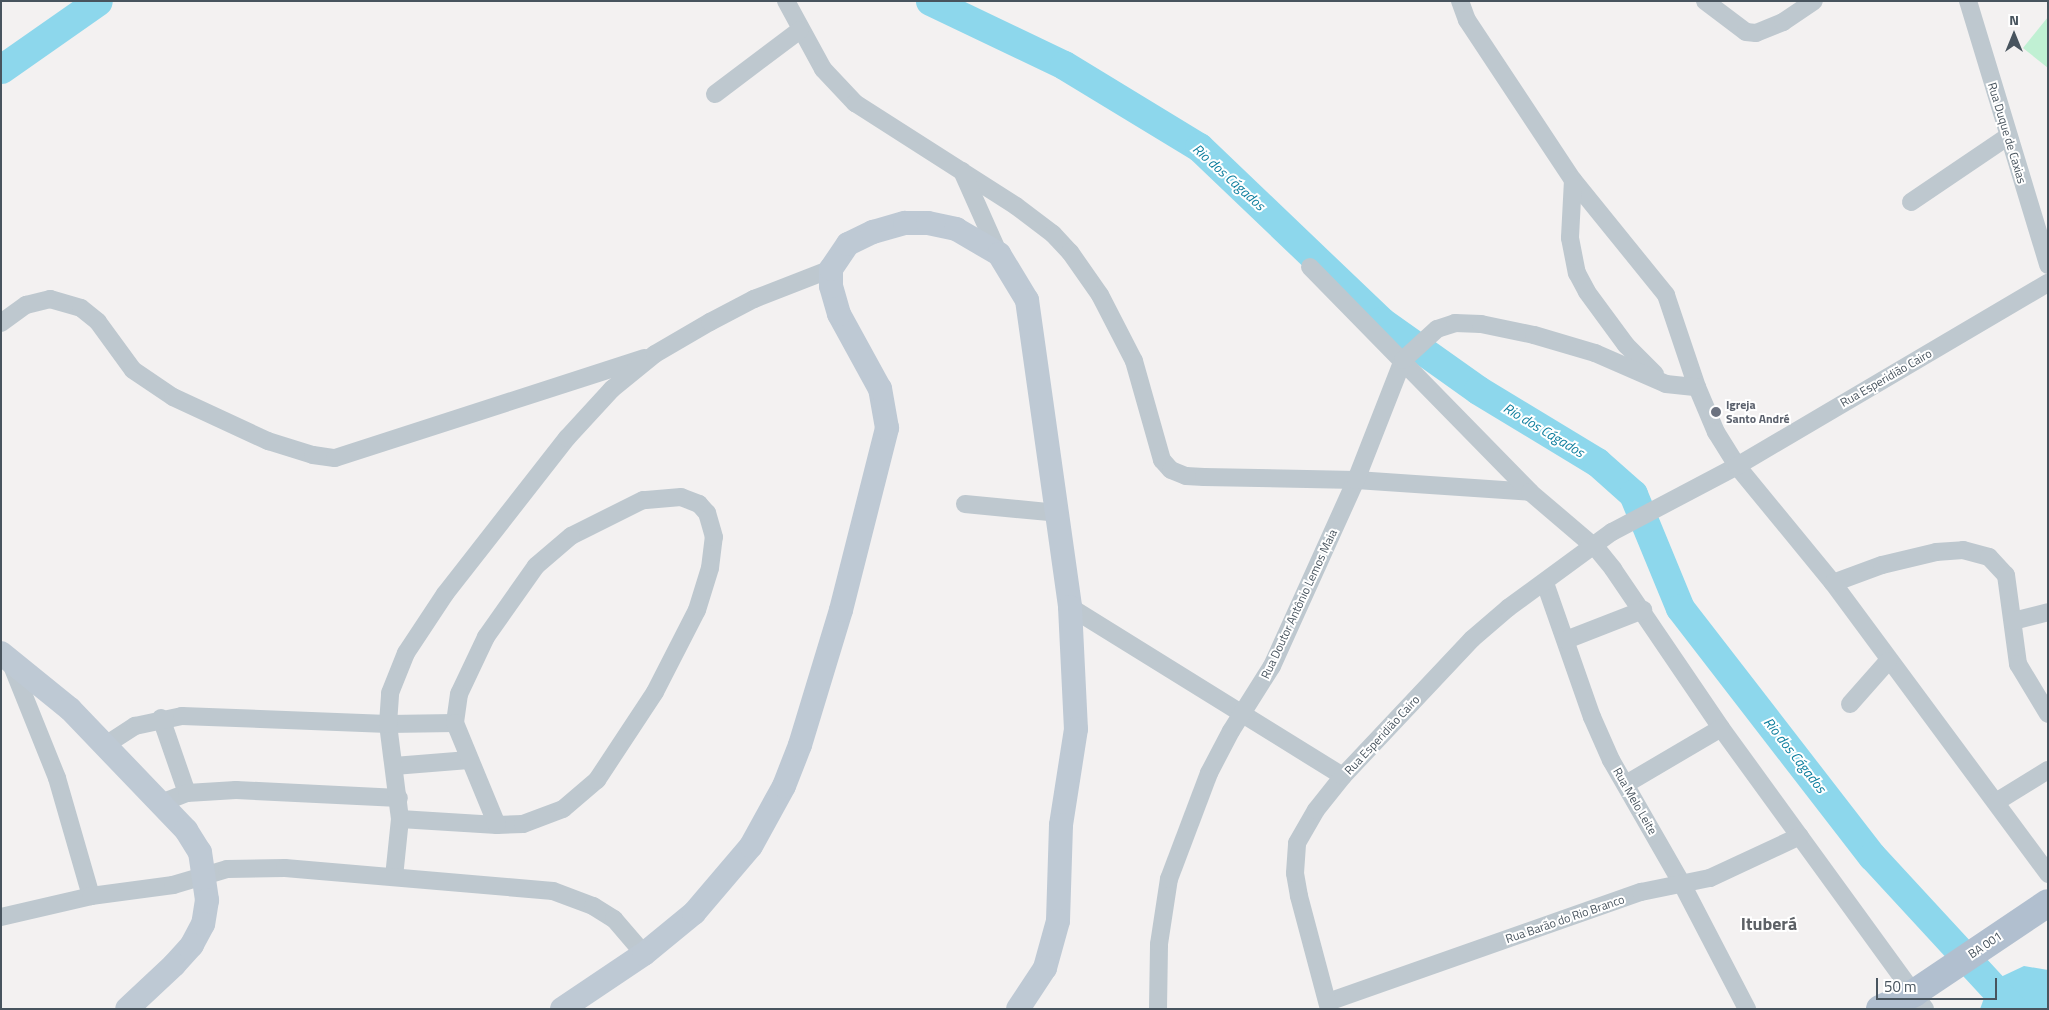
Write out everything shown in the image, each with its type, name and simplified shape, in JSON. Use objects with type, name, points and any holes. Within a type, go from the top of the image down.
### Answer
[{"type":"main road","points":[[562,1009],[644,954],[694,913],[752,846],[784,786],[800,745],[844,601],[887,428],[880,389],[839,314],[831,286],[831,269],[848,244],[873,232],[905,223],[928,223],[956,228],[1000,254],[1027,300],[1058,513],[1070,607],[1076,729],[1062,825],[1058,921],[1045,968],[1018,1009]]},
{"type":"main road","points":[[5,655],[70,709],[161,803],[200,852],[205,876],[206,900],[203,924],[192,945],[127,1009]]},
{"type":"main road","name":"BA 001","points":[[1880,1009],[1921,996],[2042,906]]},
{"type":"street","points":[[786,1],[800,30],[823,69],[855,103],[962,171],[1053,234],[1088,276],[1134,361],[1162,460],[1171,470],[1186,476],[1356,480],[1530,492]]},
{"type":"street","points":[[1460,1],[1467,20],[1573,180],[1666,295],[1697,387],[1731,469],[1833,583],[1888,661],[1996,802],[2048,874]]},
{"type":"street","points":[[1705,1],[1746,32],[1756,33],[1783,22],[1814,1]]},
{"type":"street","name":"Rua Duque de Caxias","points":[[1968,1],[2007,137],[2048,265]]},
{"type":"street","points":[[715,94],[800,30]]},
{"type":"street","points":[[1911,202],[2007,137]]},
{"type":"street","points":[[962,171],[1000,254]]},
{"type":"street","points":[[1573,180],[1570,238],[1577,273],[1587,292],[1626,345],[1666,384]]},
{"type":"street","points":[[1310,267],[1406,358],[1530,492],[1592,545],[1643,610],[1721,728],[1921,996]]},
{"type":"street","points":[[394,877],[400,819],[399,798],[388,724],[390,694],[395,676],[406,653],[445,594],[567,438],[612,389],[655,354],[754,299],[831,269]]},
{"type":"street","name":"Rua Esperidião Cairo","points":[[1329,1005],[1299,896],[1295,857],[1304,828],[1343,776],[1472,639],[1508,608],[1545,583],[1592,545],[1612,532],[1731,469],[2048,283]]},
{"type":"street","points":[[1,323],[26,305],[50,299],[81,308],[98,322],[133,370],[173,397],[268,441],[314,455],[335,458],[655,354]]},
{"type":"street","points":[[1406,358],[1438,329],[1455,323],[1472,324],[1534,335],[1626,365],[1666,384],[1697,387]]},
{"type":"street","name":"Rua Doutor Antônio Lemos Maia","points":[[1158,1009],[1158,952],[1169,880],[1209,773],[1272,666],[1356,480],[1406,358]]},
{"type":"street","points":[[400,819],[497,825],[543,818],[581,795],[598,780],[650,700],[684,642],[710,568],[713,531],[707,513],[699,504],[681,497],[635,503],[572,536],[552,551],[510,600],[486,637],[459,694],[455,723],[497,825]]},
{"type":"street","points":[[965,504],[1058,513]]},
{"type":"street","points":[[1833,583],[1882,565],[1949,550],[1977,553],[1990,557],[2002,568],[2013,621],[2020,670],[2048,714]]},
{"type":"street","name":"Rua Melo Leite","points":[[1545,583],[1592,717],[1611,760],[1682,884],[1747,1009]]},
{"type":"street","points":[[1070,607],[1241,716],[1343,776]]},
{"type":"street","points":[[1566,640],[1643,610]]},
{"type":"street","points":[[2013,621],[2048,612]]},
{"type":"street","points":[[5,655],[57,778],[92,896]]},
{"type":"street","points":[[1850,704],[1888,661]]},
{"type":"street","points":[[104,746],[135,726],[161,718],[228,716],[388,724],[455,723]]},
{"type":"street","points":[[161,718],[187,793]]},
{"type":"street","points":[[1626,784],[1721,728]]},
{"type":"street","points":[[394,766],[469,760]]},
{"type":"street","points":[[1996,802],[2048,770]]},
{"type":"street","points":[[161,803],[187,793],[236,790],[399,798]]},
{"type":"street","name":"Rua Barão do Rio Branco","points":[[1329,1005],[1641,892],[1725,873],[1800,836]]},
{"type":"street","points":[[1,917],[92,896],[173,885],[227,869],[251,867],[553,891],[572,896],[614,919],[644,954]]},
{"type":"green space","points":[[2048,17],[2048,68],[2023,48]]},
{"type":"water","points":[[2024,966],[2048,970],[2048,1009],[1980,1009],[1990,982]]},
{"type":"waterway","name":"Rio dos Cágados","points":[[1,69],[98,1]]},
{"type":"waterway","name":"Rio dos Cágados","points":[[930,1],[1064,65],[1199,147],[1381,321],[1478,390],[1597,462],[1633,494],[1680,608],[1872,856],[2013,1009]]},
{"type":"place","name":"Igreja Santo André","points":[[1716,412]]},
{"type":"district","name":"Ituberá","points":[[1769,924]]}]
